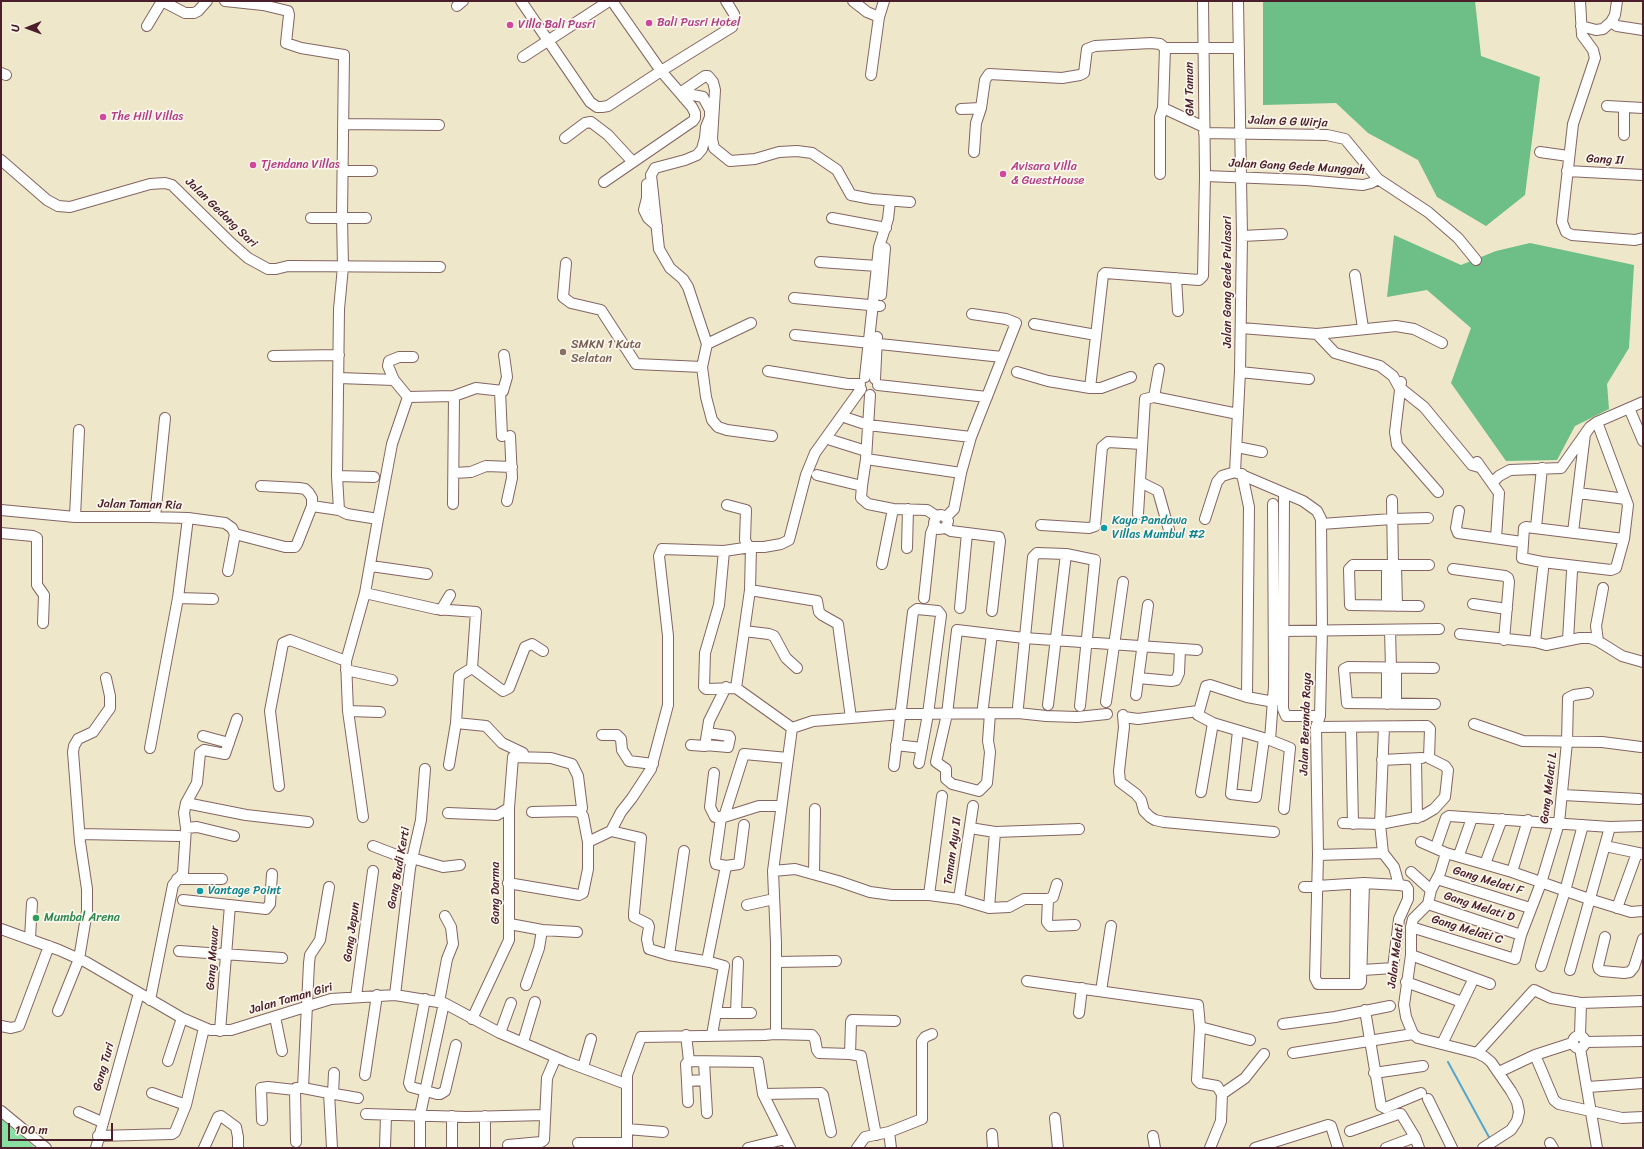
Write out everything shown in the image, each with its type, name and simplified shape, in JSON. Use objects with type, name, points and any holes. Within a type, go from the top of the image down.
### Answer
[{"type":"street","points":[[147,26],[162,1],[185,13],[194,13],[198,11],[207,1]]},
{"type":"street","points":[[225,1],[263,5],[288,11],[286,43],[300,48],[344,55],[342,218],[343,267],[339,309],[338,355],[337,476],[339,510]]},
{"type":"street","points":[[521,1],[590,102],[597,107],[608,106],[732,27],[735,21],[734,14],[726,1]]},
{"type":"street","points":[[523,57],[548,39],[609,1]]},
{"type":"street","points":[[604,182],[632,161],[693,121],[695,113],[682,95],[661,71],[612,1]]},
{"type":"street","points":[[853,1],[868,12],[879,17]]},
{"type":"street","points":[[871,75],[879,17],[884,1]]},
{"type":"street","name":"GM Taman","points":[[1096,335],[1103,275],[1105,273],[1199,280],[1203,276],[1205,176],[1203,1]]},
{"type":"street","name":"Jalan Gang Gede Pulasari","points":[[1238,1],[1242,236],[1240,372],[1237,447],[1239,473],[1249,507],[1248,681],[1246,697]]},
{"type":"street","points":[[1580,1],[1582,35],[1593,50],[1595,58],[1577,108],[1568,156],[1562,222],[1566,232],[1572,235],[1635,240],[1643,238]]},
{"type":"street","points":[[1581,26],[1596,30],[1603,29],[1611,22],[1615,15],[1617,1]]},
{"type":"street","points":[[1611,22],[1617,26],[1643,30]]},
{"type":"street","points":[[974,152],[976,123],[981,108],[985,80],[989,74],[1062,78],[1080,75],[1084,72],[1086,53],[1089,47],[1152,43],[1160,44],[1165,48],[1239,48]]},
{"type":"street","points":[[1160,174],[1160,118],[1164,108],[1165,48]]},
{"type":"street","points":[[682,95],[705,76],[708,76],[713,82],[715,90],[712,139],[714,148],[730,161],[749,160],[779,152],[797,151],[812,153],[837,170],[851,195],[890,201],[910,202]]},
{"type":"street","points":[[682,95],[699,96],[704,99],[706,103],[703,107],[702,115],[706,127],[705,142],[697,155],[655,168],[651,175],[660,249],[670,268],[683,279],[688,287],[707,344],[702,367],[706,397],[712,420],[718,427],[727,430],[772,436]]},
{"type":"street","points":[[1607,106],[1643,108]]},
{"type":"street","points":[[1624,107],[1624,135]]},
{"type":"street","points":[[961,110],[981,108]]},
{"type":"street","points":[[1164,108],[1204,130]]},
{"type":"street","points":[[565,138],[585,123],[591,122],[608,135],[632,161]]},
{"type":"street","points":[[343,124],[439,125]]},
{"type":"street","name":"Jalan G G Wirja","points":[[1204,130],[1241,134],[1327,135],[1345,139],[1378,178]]},
{"type":"street","points":[[1540,152],[1568,156]]},
{"type":"street","name":"Jalan Gedong Sari","points":[[1,160],[47,200],[58,206],[70,207],[150,184],[169,184],[178,189],[231,243],[262,266],[276,269],[288,266],[440,267]]},
{"type":"street","points":[[343,171],[372,171]]},
{"type":"street","name":"Gang II","points":[[1567,171],[1643,175]]},
{"type":"street","name":"Jalan Gang Gede Munggah","points":[[1205,176],[1363,185],[1371,183],[1378,178],[1428,212],[1458,238],[1476,260]]},
{"type":"street","points":[[890,201],[876,305],[868,386],[868,425],[861,498],[865,502],[893,509],[927,510],[939,520],[948,521],[946,528],[951,531],[997,536],[1000,539],[992,611]]},
{"type":"street","points":[[311,218],[366,218]]},
{"type":"street","points":[[832,218],[886,228]]},
{"type":"street","points":[[876,305],[877,266],[880,247],[886,228]]},
{"type":"street","points":[[1242,236],[1282,234]]},
{"type":"street","points":[[820,262],[877,266]]},
{"type":"street","points":[[566,263],[563,297],[571,303],[601,310],[636,364],[702,367]]},
{"type":"street","points":[[1355,275],[1362,328]]},
{"type":"street","points":[[1176,278],[1178,311]]},
{"type":"street","points":[[794,298],[876,305]]},
{"type":"street","points":[[924,598],[931,533],[939,520],[954,508],[960,473],[971,436],[1016,322],[972,314]]},
{"type":"street","points":[[707,344],[751,323]]},
{"type":"street","points":[[1034,324],[1096,335],[1090,388]]},
{"type":"street","points":[[1241,328],[1317,334],[1362,328],[1406,327],[1442,343]]},
{"type":"street","points":[[1317,334],[1335,353],[1380,366],[1398,381],[1424,407],[1472,465],[1479,467],[1499,493],[1496,538]]},
{"type":"street","points":[[795,335],[1002,357]]},
{"type":"street","points":[[273,356],[338,355]]},
{"type":"street","points":[[408,397],[454,396],[476,388],[500,391],[505,390],[507,377],[504,355]]},
{"type":"street","points":[[408,397],[394,380],[388,366],[390,361],[399,357],[413,357]]},
{"type":"street","points":[[1154,397],[1159,369]]},
{"type":"street","points":[[768,371],[848,384],[987,397]]},
{"type":"street","points":[[1017,372],[1048,381],[1090,388],[1101,388],[1130,377]]},
{"type":"street","points":[[1240,372],[1309,379]]},
{"type":"street","points":[[339,378],[394,380]]},
{"type":"street","points":[[1398,381],[1395,432],[1397,445],[1438,492]]},
{"type":"street","points":[[810,463],[831,440],[868,386]]},
{"type":"street","points":[[588,842],[610,831],[653,764],[668,705],[667,614],[659,556],[662,549],[724,551],[781,544],[789,540],[814,452],[868,386]]},
{"type":"street","points":[[500,391],[512,467],[507,501]]},
{"type":"street","points":[[453,504],[454,396]]},
{"type":"street","points":[[363,817],[348,711],[346,666],[371,566],[392,444],[408,397]]},
{"type":"street","points":[[1138,514],[1145,399],[1154,397],[1238,414]]},
{"type":"street","points":[[1492,483],[1510,470],[1561,468],[1564,466],[1586,432],[1597,422],[1643,402]]},
{"type":"street","points":[[1629,408],[1643,442]]},
{"type":"street","points":[[156,517],[165,418]]},
{"type":"street","points":[[847,418],[868,425],[971,436]]},
{"type":"street","points":[[1597,422],[1626,499],[1628,509],[1624,539],[1616,568],[1611,570],[1523,559],[1522,542],[1524,528],[1536,527],[1624,539]]},
{"type":"street","points":[[76,518],[79,430]]},
{"type":"street","points":[[1573,532],[1586,432]]},
{"type":"street","points":[[831,440],[866,455],[960,473]]},
{"type":"street","points":[[1041,524],[1093,528],[1095,526],[1103,445],[1108,442],[1142,444]]},
{"type":"street","points":[[1237,447],[1262,452]]},
{"type":"street","points":[[454,473],[471,472],[486,466],[512,467]]},
{"type":"street","points":[[1536,527],[1542,468]]},
{"type":"street","points":[[1205,519],[1217,482],[1222,476],[1239,473],[1284,493],[1283,709],[1286,716],[1320,716]]},
{"type":"street","points":[[817,475],[862,486]]},
{"type":"street","points":[[337,476],[374,478]]},
{"type":"street","points":[[1140,482],[1158,491],[1169,530]]},
{"type":"street","points":[[228,571],[235,534],[285,547],[295,547],[312,506],[312,498],[305,490],[261,486]]},
{"type":"street","name":"Jalan Beranda Raya","points":[[1284,493],[1303,501],[1317,511],[1321,524],[1322,630],[1320,716],[1316,728],[1318,855],[1316,982],[1320,984],[1355,984]]},
{"type":"street","points":[[1578,493],[1626,499]]},
{"type":"street","points":[[1392,500],[1392,606]]},
{"type":"street","points":[[1238,731],[1231,794],[1256,797],[1272,721],[1274,702],[1273,504]]},
{"type":"street","points":[[727,505],[746,510],[744,540],[748,546],[751,547]]},
{"type":"street","points":[[312,506],[339,510],[347,514],[378,519]]},
{"type":"street","points":[[882,564],[893,509]]},
{"type":"street","points":[[907,548],[908,509]]},
{"type":"street","name":"Jalan Taman Ria","points":[[1,510],[76,518],[188,518],[225,522],[232,528],[235,534]]},
{"type":"street","points":[[1459,511],[1456,528],[1458,533],[1522,542]]},
{"type":"street","points":[[150,748],[178,598],[188,518]]},
{"type":"street","points":[[1321,524],[1392,518],[1428,518]]},
{"type":"street","points":[[1,533],[33,536],[36,538],[37,585],[44,595],[44,623]]},
{"type":"street","points":[[960,608],[967,533]]},
{"type":"street","points":[[705,745],[710,717],[731,688],[744,631],[750,590],[751,547]]},
{"type":"street","points":[[724,551],[719,605],[705,653],[703,684],[706,689],[731,688],[792,728]]},
{"type":"street","points":[[1018,707],[1032,557],[1037,553],[1066,554],[1091,558],[1096,562],[1080,706]]},
{"type":"street","points":[[1048,705],[1066,554]]},
{"type":"street","points":[[1419,606],[1353,606],[1348,603],[1350,566],[1429,565]]},
{"type":"street","points":[[371,566],[427,574]]},
{"type":"street","points":[[1453,569],[1505,576],[1510,582],[1504,640]]},
{"type":"street","points":[[1535,642],[1543,569]]},
{"type":"street","points":[[1568,640],[1572,571]]},
{"type":"street","points":[[1106,702],[1123,582]]},
{"type":"street","points":[[1598,641],[1596,626],[1603,588]]},
{"type":"street","points":[[750,590],[817,601],[819,612],[822,616],[838,624],[851,718]]},
{"type":"street","points":[[365,593],[441,610],[476,612],[472,668]]},
{"type":"street","points":[[441,610],[450,595]]},
{"type":"street","points":[[178,598],[213,599]]},
{"type":"street","points":[[1473,604],[1507,609]]},
{"type":"street","points":[[1136,695],[1148,605]]},
{"type":"street","points":[[894,766],[896,745],[902,714],[914,612],[917,609],[938,611],[941,615],[928,714],[919,763]]},
{"type":"street","points":[[1283,631],[1439,629]]},
{"type":"street","points":[[992,634],[986,710],[989,772],[987,783],[979,791],[948,782],[945,776],[946,769],[937,764],[947,714],[957,630],[1056,641],[1197,650]]},
{"type":"street","points":[[1390,630],[1392,704]]},
{"type":"street","points":[[744,631],[774,636],[786,658],[797,668]]},
{"type":"street","points":[[1460,634],[1504,640],[1535,642],[1546,645],[1568,640],[1590,638],[1598,641],[1622,656],[1643,662]]},
{"type":"street","points":[[279,786],[270,711],[283,643],[290,640],[346,666],[392,680]]},
{"type":"street","points":[[472,668],[502,691],[506,690],[525,646],[532,644],[543,651]]},
{"type":"street","points":[[1138,678],[1171,681],[1176,680],[1179,673],[1180,649]]},
{"type":"street","points":[[1434,668],[1348,667],[1344,670],[1345,702],[1435,704]]},
{"type":"street","points":[[449,765],[456,723],[460,676],[472,668]]},
{"type":"street","points":[[58,1011],[79,959],[87,911],[87,889],[80,834],[73,752],[74,746],[78,739],[93,732],[110,708],[110,696],[106,678]]},
{"type":"street","points":[[1274,702],[1246,697],[1210,685],[1206,686],[1198,711],[1200,717],[1213,723],[1290,748],[1284,809]]},
{"type":"street","name":"Gang Melati L","points":[[1515,959],[1521,935],[1540,883],[1559,823],[1563,795],[1567,742],[1568,698],[1574,695],[1588,693]]},
{"type":"street","points":[[792,728],[813,721],[902,714],[947,714],[986,710],[1077,717],[1107,714]]},
{"type":"street","points":[[348,711],[380,712]]},
{"type":"street","points":[[1198,711],[1138,719],[1124,716],[1119,771],[1120,782],[1136,794],[1141,800],[1144,811],[1155,820],[1274,832]]},
{"type":"street","points":[[150,1000],[173,885],[183,873],[184,813],[186,803],[197,783],[201,751],[225,754],[237,719]]},
{"type":"street","points":[[456,723],[486,726],[502,743],[515,748],[523,753],[524,756],[551,758],[572,764],[578,776],[582,808],[580,812]]},
{"type":"street","points":[[1201,792],[1213,723]]},
{"type":"street","points":[[1474,724],[1516,740],[1602,742],[1641,747]]},
{"type":"street","points":[[1351,727],[1348,824],[1380,824],[1417,818],[1434,809],[1446,797],[1448,770],[1445,766],[1429,758],[1382,760]]},
{"type":"street","points":[[1384,727],[1380,824],[1383,853],[1394,866],[1399,885]]},
{"type":"street","points":[[1316,728],[1429,727],[1429,758]]},
{"type":"street","points":[[774,1034],[777,1025],[773,871],[792,728]]},
{"type":"street","points":[[692,746],[703,747],[705,745],[728,747],[729,736],[707,733]]},
{"type":"street","points":[[602,735],[617,735],[621,739],[622,750],[629,761],[653,764]]},
{"type":"street","points":[[203,736],[229,743]]},
{"type":"street","points":[[896,745],[922,748]]},
{"type":"street","points":[[744,825],[740,864],[726,866],[716,864],[715,860],[722,818],[744,754],[788,758]]},
{"type":"street","name":"Gang Darma","points":[[472,1019],[508,940],[510,924],[508,883],[509,808],[512,758],[515,756],[524,756]]},
{"type":"street","points":[[1416,759],[1417,818]]},
{"type":"street","name":"Gang Budi Kerti","points":[[395,994],[412,859],[420,829],[425,769]]},
{"type":"street","points":[[714,773],[710,808],[712,816],[722,818],[759,806],[781,806]]},
{"type":"street","points":[[1563,795],[1639,799]]},
{"type":"street","points":[[929,895],[942,796]]},
{"type":"street","points":[[186,803],[246,815],[308,822]]},
{"type":"street","name":"Taman Ayu II","points":[[959,899],[973,806]]},
{"type":"street","points":[[448,813],[497,815],[509,808]]},
{"type":"street","points":[[814,874],[815,809]]},
{"type":"street","points":[[508,883],[579,895],[583,893],[588,874],[588,842],[583,816],[580,812],[575,811],[532,812]]},
{"type":"street","points":[[1436,847],[1447,816],[1528,820],[1610,827],[1643,826]]},
{"type":"street","points":[[1459,855],[1472,818]]},
{"type":"street","points":[[1485,864],[1502,819]]},
{"type":"street","points":[[1512,872],[1528,820]]},
{"type":"street","points":[[1542,966],[1583,825]]},
{"type":"street","points":[[80,834],[183,832],[197,827],[234,836]]},
{"type":"street","points":[[1570,970],[1610,827]]},
{"type":"street","points":[[970,828],[994,832],[1079,829]]},
{"type":"street","points":[[610,831],[641,838],[634,917],[648,924],[650,927],[647,939],[649,949],[669,955],[707,961],[724,966],[712,1035]]},
{"type":"street","points":[[989,908],[994,832]]},
{"type":"street","points":[[1421,842],[1436,847],[1446,853],[1459,855],[1512,872],[1540,883],[1617,908],[1631,912],[1643,912]]},
{"type":"street","points":[[373,846],[412,859],[443,867],[460,865]]},
{"type":"street","points":[[1605,846],[1640,854],[1617,908]]},
{"type":"street","points":[[669,955],[684,851]]},
{"type":"street","points":[[1318,855],[1383,853]]},
{"type":"street","points":[[1428,904],[1431,890],[1446,853]]},
{"type":"street","points":[[707,961],[726,866]]},
{"type":"street","points":[[773,871],[795,869],[870,892],[892,895],[929,895],[959,899],[989,908],[1009,906],[1024,899],[1048,899],[1053,897],[1058,884]]},
{"type":"street","name":"Gang Jepun","points":[[356,996],[373,871]]},
{"type":"street","points":[[1411,872],[1431,890]]},
{"type":"street","points":[[183,900],[266,909],[269,907],[272,874]]},
{"type":"street","name":"Gang Melati F","points":[[1437,878],[1530,908]]},
{"type":"street","points":[[177,879],[222,879]]},
{"type":"street","points":[[1360,884],[1363,970],[1361,982],[1355,984],[1360,884]]},
{"type":"street","points":[[1304,887],[1360,884],[1406,886],[1408,894],[1399,919],[1393,968],[1363,970]]},
{"type":"street","points":[[296,1142],[299,1089],[307,1032],[310,956],[320,940],[329,887]]},
{"type":"street","points":[[747,905],[774,898]]},
{"type":"street","points":[[1048,899],[1047,922],[1050,926],[1076,925]]},
{"type":"street","points":[[30,938],[32,903]]},
{"type":"street","name":"Jalan Melati","points":[[1407,1035],[1404,1005],[1406,982],[1411,955],[1411,927],[1416,915],[1428,904]]},
{"type":"street","name":"Gang Melati D","points":[[1428,904],[1521,935]]},
{"type":"street","name":"Gang Mawar","points":[[220,1031],[230,905]]},
{"type":"street","points":[[420,1148],[420,1115],[426,1091],[447,959],[453,944],[451,927],[445,916]]},
{"type":"street","points":[[510,924],[542,930],[577,932]]},
{"type":"street","points":[[1101,990],[1111,926]]},
{"type":"street","name":"Gang Melati C","points":[[1411,927],[1515,959]]},
{"type":"street","name":"Jalan Taman Giri","points":[[1,929],[30,938],[79,959],[182,1018],[204,1028],[220,1031],[231,1030],[331,999],[395,994],[441,1003],[458,1010],[500,1033],[556,1058],[626,1084]]},
{"type":"street","points":[[526,985],[539,948],[542,930]]},
{"type":"street","points":[[1605,937],[1598,966],[1599,969],[1602,971],[1624,973],[1630,972],[1634,967],[1643,939]]},
{"type":"street","points":[[1,1026],[11,1028],[19,1026],[49,946]]},
{"type":"street","points":[[180,951],[282,958]]},
{"type":"street","points":[[1411,955],[1490,984]]},
{"type":"street","points":[[776,962],[836,961]]},
{"type":"street","points":[[736,1013],[738,962]]},
{"type":"street","points":[[1446,1045],[1462,1002],[1474,978]]},
{"type":"street","points":[[1027,981],[1101,990],[1198,1005],[1200,1027],[1197,1080],[1200,1083],[1217,1086],[1222,1094],[1221,1121],[1210,1148]]},
{"type":"street","points":[[1406,982],[1462,1002]]},
{"type":"street","points":[[1078,1013],[1082,988]]},
{"type":"street","points":[[1477,1053],[1532,990],[1536,990],[1551,998],[1581,1003],[1643,1001]]},
{"type":"street","name":"Gang Turi","points":[[96,1148],[98,1136],[139,993]]},
{"type":"street","points":[[365,1075],[377,995]]},
{"type":"street","points":[[425,999],[409,1082],[411,1087],[440,1094],[445,1091],[456,1045]]},
{"type":"street","points":[[523,1042],[535,1002]]},
{"type":"street","points":[[500,1033],[511,1003]]},
{"type":"street","points":[[1581,1003],[1579,1042],[1588,1087],[1590,1112],[1597,1148]]},
{"type":"street","points":[[1284,1024],[1335,1017],[1390,1006]]},
{"type":"street","points":[[1364,1010],[1374,1072],[1383,1108],[1424,1096],[1452,1148]]},
{"type":"street","points":[[717,1012],[751,1013]]},
{"type":"street","points":[[274,1017],[282,1051]]},
{"type":"street","points":[[168,1060],[182,1018]]},
{"type":"street","points":[[850,1054],[852,1020],[895,1021]]},
{"type":"street","points":[[1200,1027],[1250,1040]]},
{"type":"street","points":[[98,1136],[172,1134],[176,1130],[186,1105],[204,1028]]},
{"type":"street","points":[[857,1148],[865,1137],[890,1132],[922,1119],[922,1041],[925,1037],[932,1034]]},
{"type":"street","points":[[686,1035],[689,1061],[686,1064],[688,1102]]},
{"type":"street","points":[[578,1143],[627,1146],[626,1075],[641,1037],[686,1035],[812,1035],[819,1053],[850,1054],[862,1058],[876,1135]]},
{"type":"street","points":[[1293,1053],[1407,1035],[1427,1042],[1477,1053],[1488,1059],[1499,1072],[1517,1102],[1518,1112],[1517,1121],[1511,1130],[1483,1148]]},
{"type":"street","points":[[583,1067],[591,1039]]},
{"type":"street","points":[[1499,1072],[1535,1055],[1579,1042],[1643,1041]]},
{"type":"street","points":[[1222,1094],[1245,1078],[1264,1054]]},
{"type":"street","points":[[1535,1055],[1556,1102],[1590,1112],[1622,1118],[1643,1117]]},
{"type":"street","points":[[508,1145],[543,1141],[547,1078],[556,1058]]},
{"type":"street","points":[[689,1061],[758,1062],[763,1094],[788,1144],[748,1148]]},
{"type":"street","points":[[704,1062],[707,1113]]},
{"type":"street","points":[[1374,1072],[1423,1066]]},
{"type":"street","points":[[332,1148],[331,1094],[334,1073]]},
{"type":"street","points":[[687,1081],[705,1080]]},
{"type":"street","points":[[1588,1087],[1643,1083]]},
{"type":"street","points":[[262,1120],[261,1088],[299,1089],[358,1098]]},
{"type":"street","points":[[152,1093],[186,1105]]},
{"type":"street","points":[[763,1094],[818,1093],[823,1096],[831,1132]]},
{"type":"street","points":[[1,1111],[46,1148]]},
{"type":"street","points":[[78,1112],[102,1122]]},
{"type":"street","points":[[366,1114],[452,1116],[545,1115]]},
{"type":"street","points":[[1350,1131],[1400,1114],[1415,1137],[1419,1148]]},
{"type":"street","points":[[385,1148],[386,1115]]},
{"type":"street","points":[[204,1148],[216,1120],[221,1116],[225,1117],[236,1127],[238,1148]]},
{"type":"street","points":[[452,1116],[452,1148]]},
{"type":"street","points":[[485,1116],[485,1148]]},
{"type":"street","points":[[1055,1118],[1058,1148]]},
{"type":"street","points":[[1255,1148],[1328,1125],[1330,1126],[1338,1148]]},
{"type":"street","points":[[627,1129],[663,1132]]},
{"type":"street","points":[[890,1132],[891,1148]]},
{"type":"street","points":[[992,1134],[993,1148]]},
{"type":"street","points":[[1153,1136],[1155,1148]]},
{"type":"street","points":[[1386,1148],[1415,1137]]},
{"type":"green space","points":[[1263,1],[1475,1],[1481,56],[1540,77],[1525,195],[1486,226],[1437,197],[1418,160],[1368,133],[1336,103],[1263,105]]},
{"type":"green space","points":[[1394,235],[1461,265],[1496,251],[1530,243],[1634,265],[1629,348],[1607,384],[1609,409],[1575,426],[1557,460],[1506,461],[1451,383],[1471,328],[1427,290],[1387,297]]},
{"type":"green space","points":[[1,1118],[31,1144],[35,1148],[1,1148]]},
{"type":"waterway","points":[[1448,1062],[1490,1139]]},
{"type":"place","name":"Bali Pusri Hotel","points":[[649,23]]},
{"type":"place","name":"Villa Bali Pusri","points":[[510,25]]},
{"type":"place","name":"The Hill Villas","points":[[103,117]]},
{"type":"place","name":"Tjendana Villas","points":[[253,165]]},
{"type":"place","name":"Avisara Villa & GuestHouse","points":[[1003,174]]},
{"type":"place","name":"SMKN 1 Kuta Selatan","points":[[563,352]]},
{"type":"place","name":"Kaya Pandawa Villas Mumbul #2","points":[[1104,528]]},
{"type":"place","name":"Vantage Point","points":[[200,891]]},
{"type":"place","name":"Mumbal Arena","points":[[36,918]]}]
